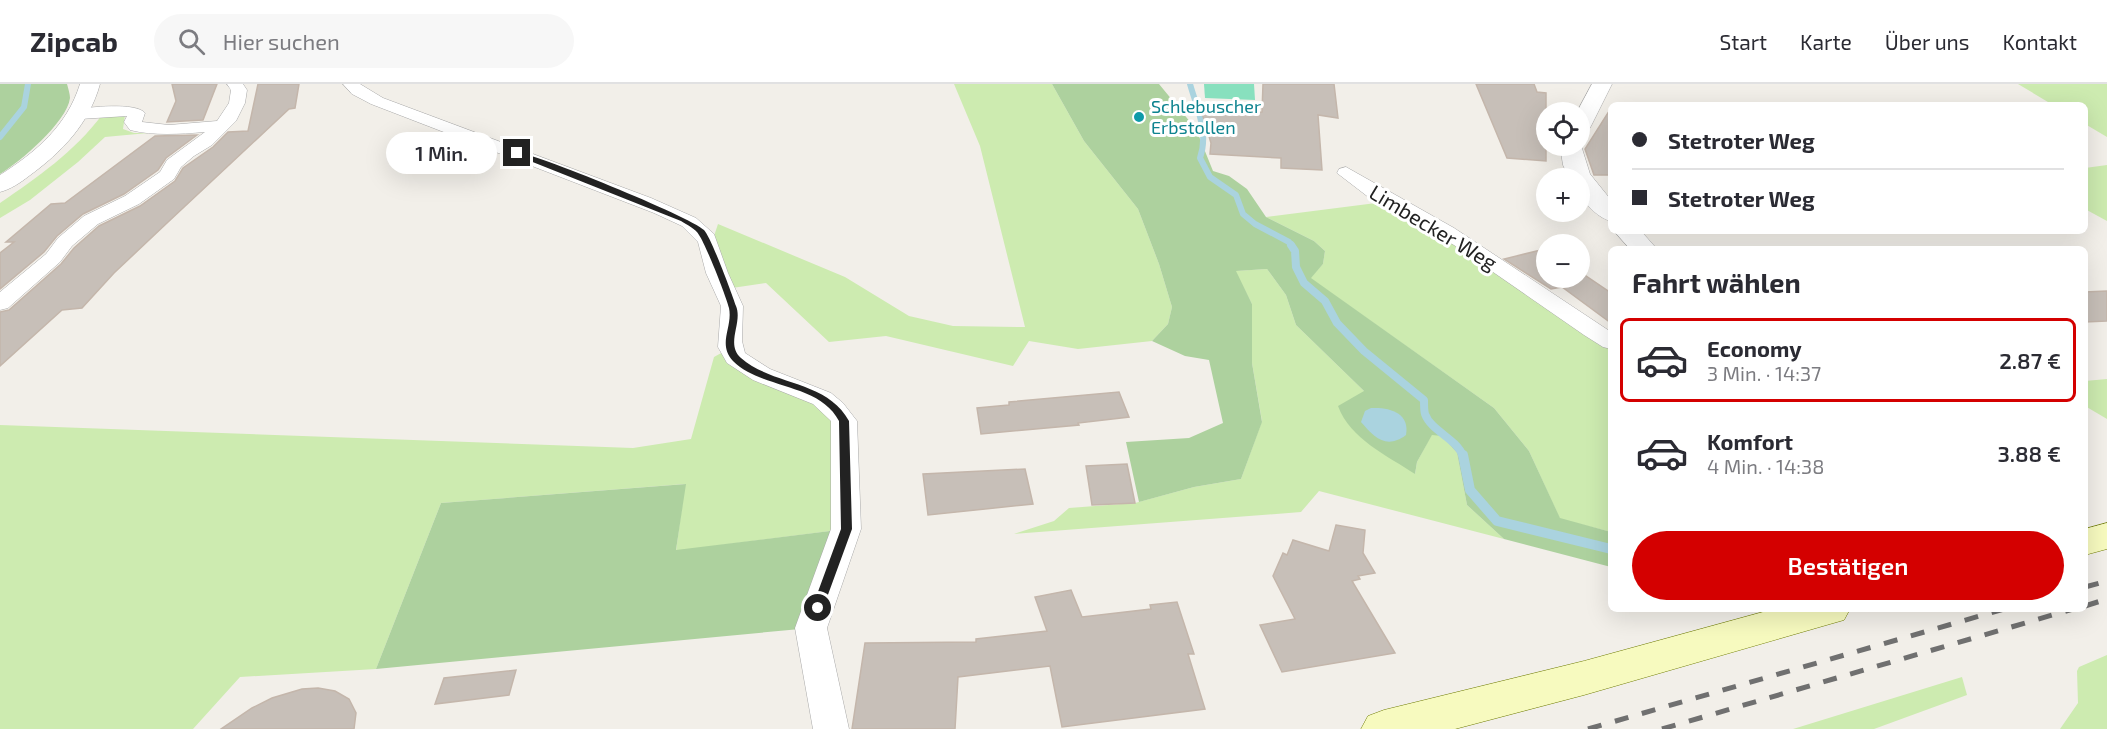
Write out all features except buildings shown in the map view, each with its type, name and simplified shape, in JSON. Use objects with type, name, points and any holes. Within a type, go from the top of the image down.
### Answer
[{"type":"main road","points":[[2088,541],[2107,536]]},
{"type":"main road","points":[[1384,729],[1584,678],[1819,612]]},
{"type":"street","points":[[0,185],[43,155],[80,114],[87,102],[90,84]]},
{"type":"street","points":[[0,303],[53,258],[65,242],[92,220],[132,200],[158,182],[167,175],[173,164],[206,141],[221,126],[237,103],[240,90],[235,84]]},
{"type":"street","points":[[351,84],[358,92],[377,101],[684,219],[702,232],[708,241],[716,270],[734,309],[729,347],[736,358],[749,368],[820,397],[838,408],[844,421],[846,529],[811,628],[831,729]]},
{"type":"street","points":[[1590,107],[1602,84]]},
{"type":"street","points":[[80,114],[132,111],[137,113],[133,122],[136,126],[149,129],[221,126]]},
{"type":"street","points":[[1570,156],[1573,167],[1608,210]]},
{"type":"street","name":"Limbecker Weg","points":[[1346,172],[1377,194],[1435,224],[1608,340]]},
{"type":"street","points":[[1630,234],[1641,246]]},
{"type":"green space","points":[[0,84],[67,84],[70,98],[67,108],[52,129],[30,151],[0,174]]},
{"type":"green space","points":[[954,84],[1052,84],[1084,141],[1138,209],[1159,264],[1172,307],[1168,324],[1152,341],[1078,349],[1029,341],[1013,366],[886,336],[829,342],[766,283],[732,288],[713,239],[718,224],[845,277],[909,316],[953,326],[1025,327],[980,146]]},
{"type":"green space","points":[[1052,84],[1159,84],[1196,129],[1213,171],[1229,176],[1247,189],[1266,217],[1314,241],[1325,251],[1323,264],[1311,278],[1494,408],[1529,451],[1560,518],[1608,531],[1608,566],[1504,539],[1467,505],[1457,453],[1442,436],[1432,435],[1417,462],[1415,474],[1371,446],[1351,428],[1338,406],[1364,391],[1296,325],[1286,295],[1267,269],[1236,271],[1252,304],[1252,363],[1262,422],[1241,479],[1194,487],[1139,502],[1126,442],[1189,438],[1223,423],[1209,360],[1185,356],[1152,341],[1168,324],[1172,307],[1159,264],[1138,209],[1084,141]]},
{"type":"green space","points":[[1204,84],[1254,84],[1255,100],[1205,98]]},
{"type":"green space","points":[[2018,84],[2107,84],[2107,137],[2088,126],[2088,102],[2048,102]]},
{"type":"green space","points":[[102,115],[125,115],[123,129],[134,133],[148,133],[105,137],[30,200],[0,218],[0,203],[42,173],[80,141]]},
{"type":"green space","points":[[2107,165],[2107,221],[2088,211],[2088,168]]},
{"type":"green space","points":[[1384,202],[1400,209],[1608,343],[1608,531],[1560,519],[1529,451],[1494,408],[1310,278],[1323,264],[1325,251],[1314,241],[1266,217]]},
{"type":"green space","points":[[1267,269],[1286,295],[1296,325],[1364,391],[1415,474],[1417,462],[1432,434],[1442,436],[1457,453],[1467,505],[1504,539],[1319,491],[1301,512],[1014,534],[1054,521],[1069,508],[1135,503],[1194,487],[1241,479],[1262,421],[1252,363],[1252,304],[1235,271]]},
{"type":"green space","points":[[723,352],[832,411],[846,529],[676,551],[685,484],[441,503],[376,669],[240,677],[193,729],[0,729],[0,425],[633,448],[691,439],[714,357]]},
{"type":"green space","points":[[2107,379],[2107,419],[2088,408],[2088,381]]},
{"type":"green space","points":[[686,484],[676,550],[846,529],[811,628],[376,669],[441,503]]},
{"type":"green space","points":[[2107,655],[2107,729],[2060,729],[2078,703],[2077,671],[2079,667]]},
{"type":"green space","points":[[1962,677],[1967,695],[1874,729],[1793,729]]},
{"type":"water","points":[[1371,408],[1391,410],[1397,413],[1405,421],[1406,435],[1392,441],[1376,437],[1361,422],[1365,411]]},
{"type":"waterway","points":[[0,137],[24,107],[28,84]]},
{"type":"waterway","points":[[1190,84],[1203,130],[1200,158],[1210,177],[1236,195],[1243,214],[1255,224],[1289,242],[1292,246]]},
{"type":"waterway","points":[[1291,245],[1295,251],[1296,267],[1304,283],[1325,301],[1337,323],[1364,351],[1424,400],[1428,420],[1455,444],[1463,456]]},
{"type":"waterway","points":[[1463,455],[1470,490],[1497,521],[1608,548]]},
{"type":"railway","points":[[2088,586],[2107,581]]},
{"type":"railway","points":[[2088,605],[2107,599]]},
{"type":"railway","points":[[1588,729],[1994,612]]},
{"type":"railway","points":[[1662,729],[2063,612]]},
{"type":"place","name":"Schlebuscher Erbstollen","points":[[1139,117]]},
{"type":"route","points":[[517,153],[684,219],[702,232],[708,241],[716,270],[734,309],[729,347],[736,358],[749,368],[820,397],[838,408],[844,421],[846,529],[818,608]]}]
